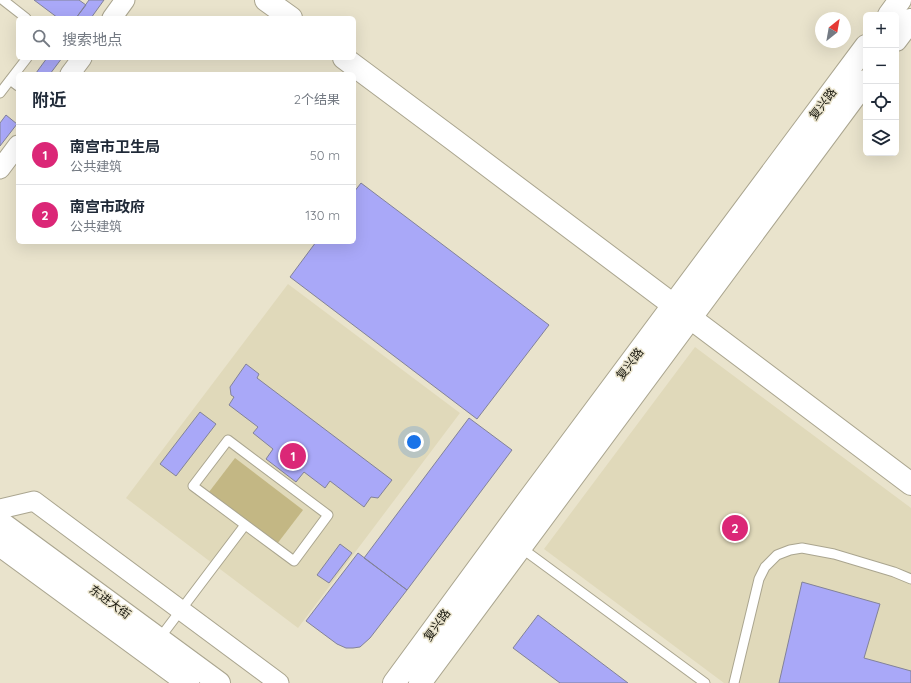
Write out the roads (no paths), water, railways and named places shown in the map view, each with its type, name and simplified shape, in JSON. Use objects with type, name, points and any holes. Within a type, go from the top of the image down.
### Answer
[{"type":"street","points":[[113,16],[125,0]]},
{"type":"street","points":[[266,0],[287,16]]},
{"type":"street","points":[[891,12],[900,0]]},
{"type":"street","points":[[899,36],[911,20]]},
{"type":"street","name":"复兴路","points":[[420,683],[520,547],[865,48]]},
{"type":"street","points":[[72,72],[80,60]]},
{"type":"street","points":[[347,60],[911,484]]},
{"type":"street","name":"复兴路","points":[[394,683],[682,312],[864,84]]},
{"type":"street","points":[[0,169],[16,148]]},
{"type":"street","points":[[0,509],[34,501],[280,683]]},
{"type":"street","name":"东进大街","points":[[0,522],[219,683]]},
{"type":"street","name":"东进大街","points":[[0,544],[188,683]]},
{"type":"lane","points":[[3,0],[23,16]]},
{"type":"lane","points":[[16,72],[25,60]]},
{"type":"lane","points":[[0,93],[16,72]]},
{"type":"lane","points":[[10,80],[16,84]]},
{"type":"lane","points":[[228,440],[328,515],[294,561],[245,525],[193,486],[228,440]]},
{"type":"lane","points":[[160,639],[245,525]]},
{"type":"lane","points":[[520,547],[705,683]]},
{"type":"lane","points":[[734,683],[760,579],[765,567],[777,555],[790,550],[802,548],[834,554],[894,572],[911,579]]},
{"type":"place","name":"南宫市卫生局","points":[[293,456]]},
{"type":"place","name":"南宫市政府","points":[[735,528]]}]
